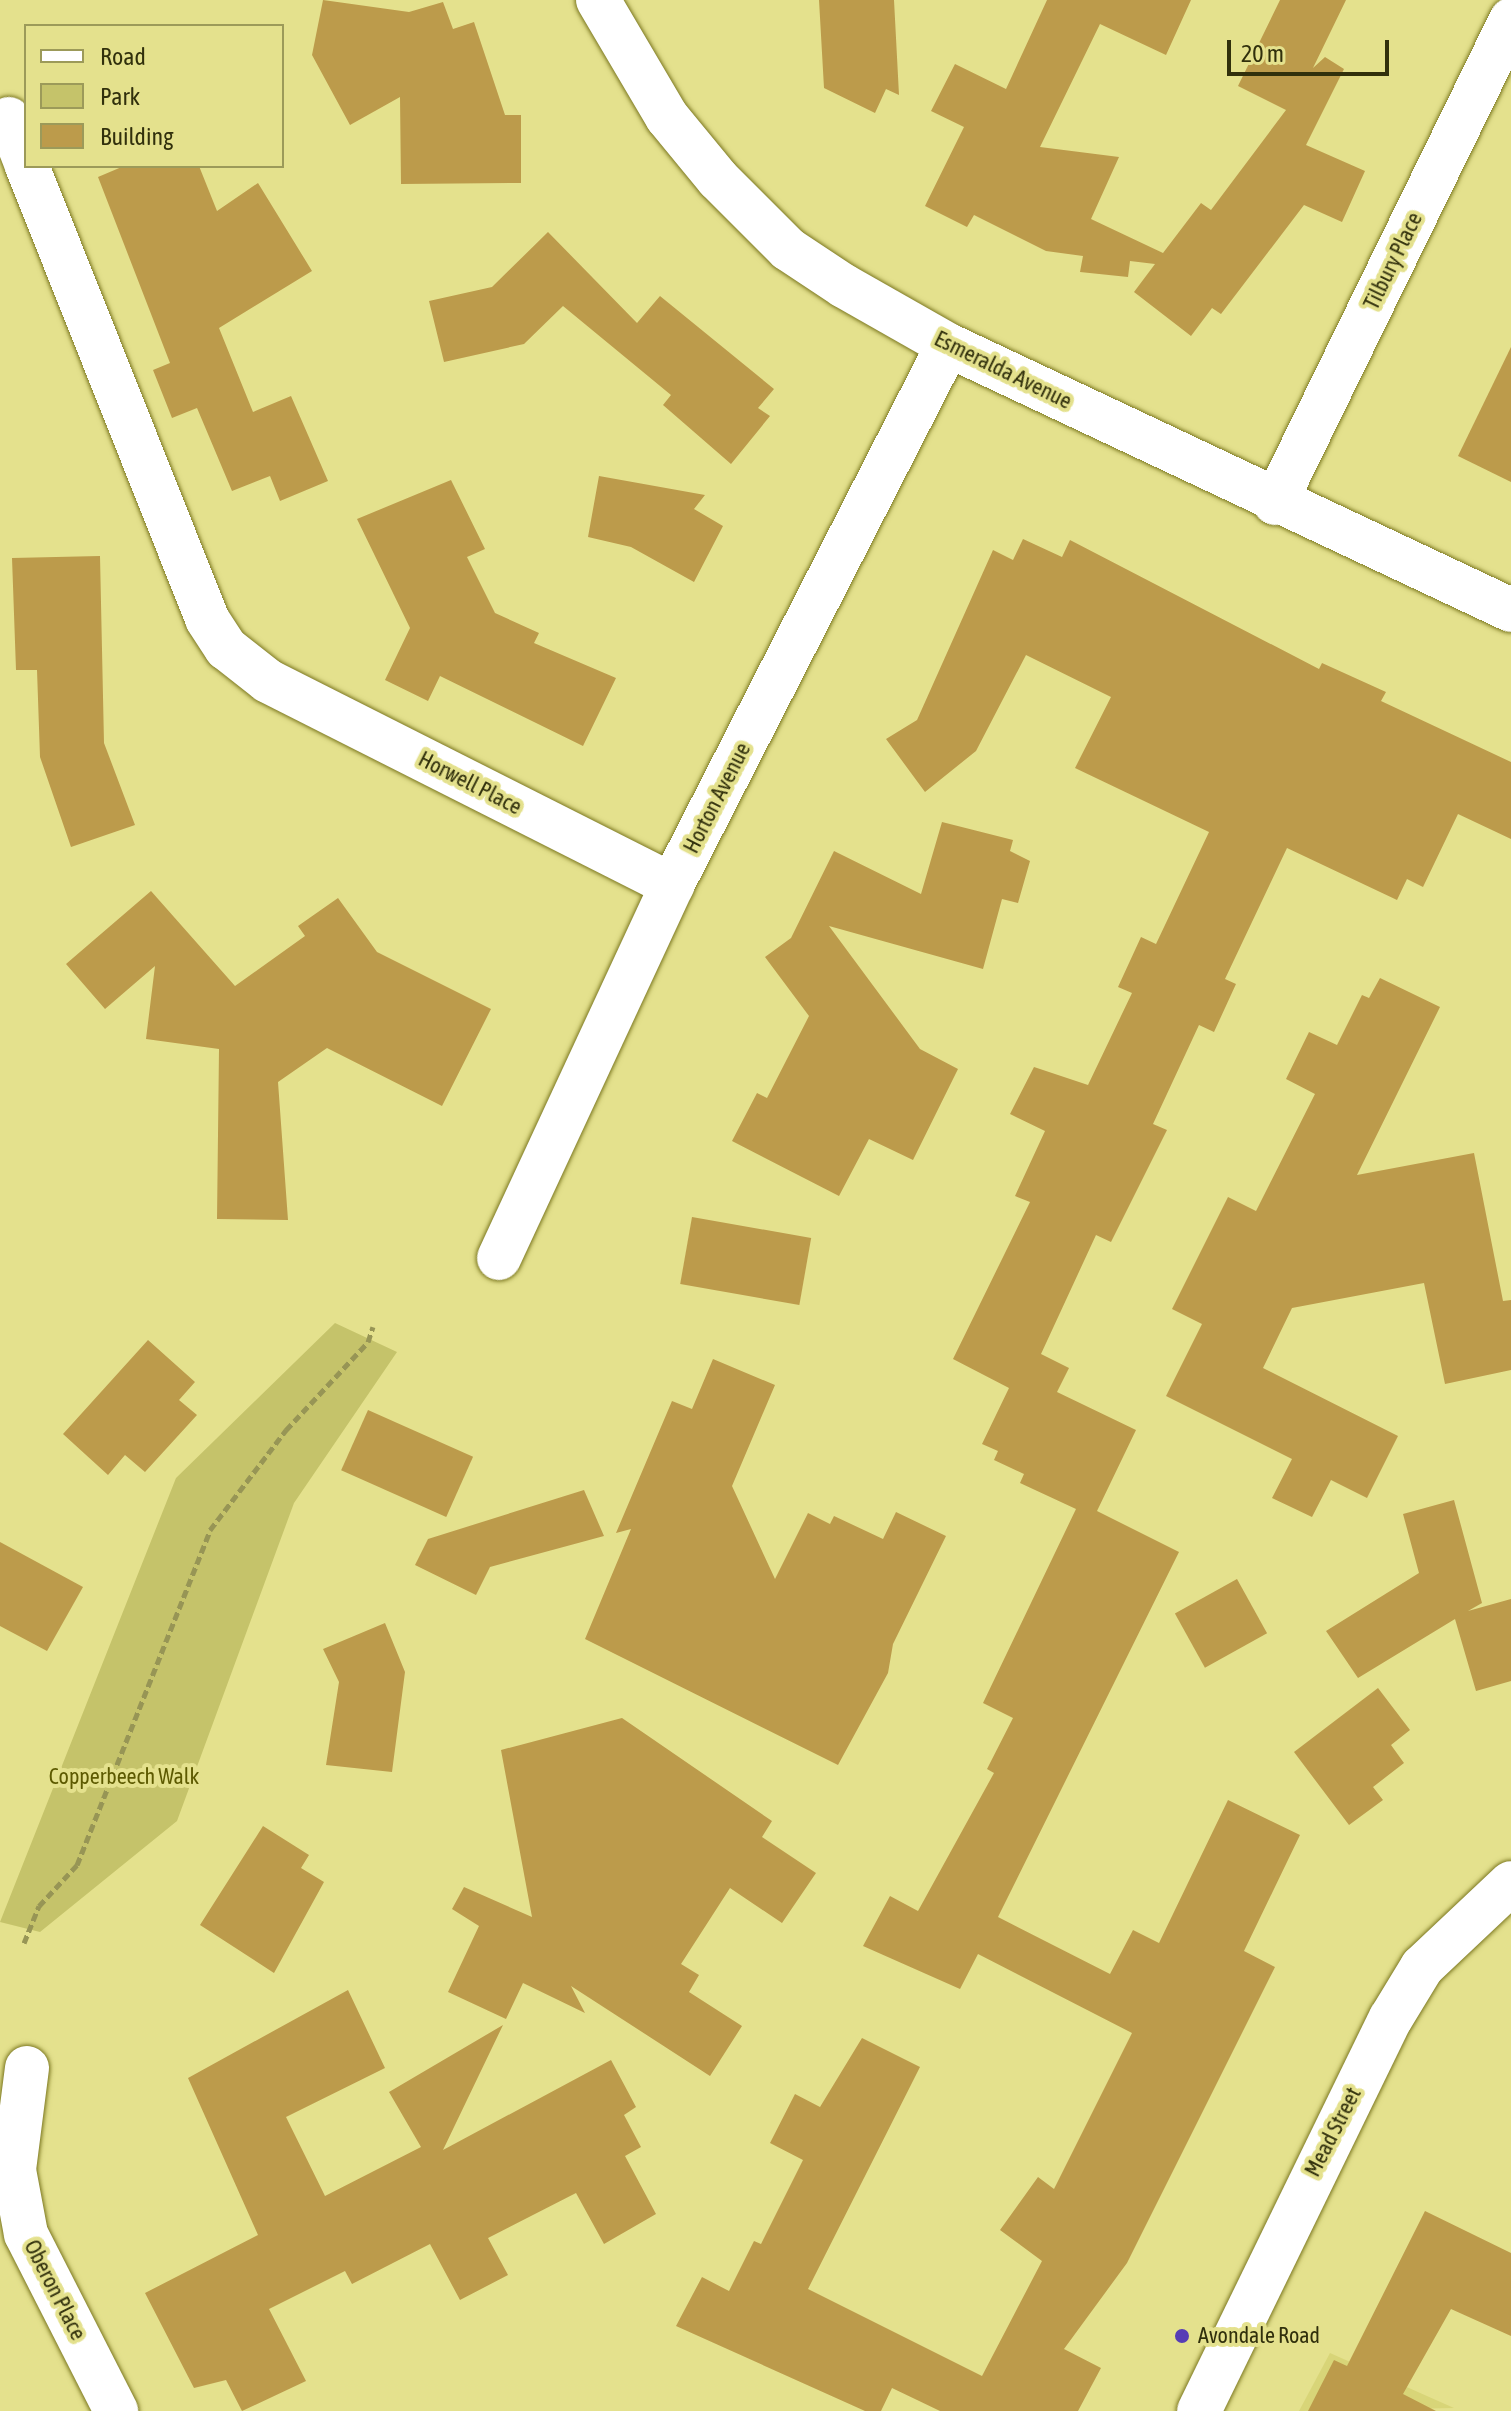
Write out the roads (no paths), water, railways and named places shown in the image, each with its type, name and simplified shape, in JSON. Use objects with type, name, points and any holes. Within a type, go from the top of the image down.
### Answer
[{"type":"street","name":"Esmeralda Avenue","points":[[598,0],[667,117],[755,220],[844,286],[948,345],[1275,503],[1511,610]]},
{"type":"street","name":"Tilbury Place","points":[[1275,503],[1511,20]]},
{"type":"street","name":"Horwell Place","points":[[9,119],[24,160]]},
{"type":"street","name":"Horwell Place","points":[[27,168],[207,619],[226,648],[268,681],[672,885]]},
{"type":"street","name":"Horton Avenue","points":[[499,1258],[672,885],[948,345]]},
{"type":"street","name":"Mead Street","points":[[1199,2411],[1391,2018],[1422,1967],[1511,1883]]},
{"type":"street","name":"Oberon Place","points":[[27,2068],[14,2170],[26,2234],[116,2411]]},
{"type":"place","name":"Avondale Road","points":[[1182,2336]]},
{"type":"park label","name":"Copperbeech Walk","points":[[124,1777]]}]
